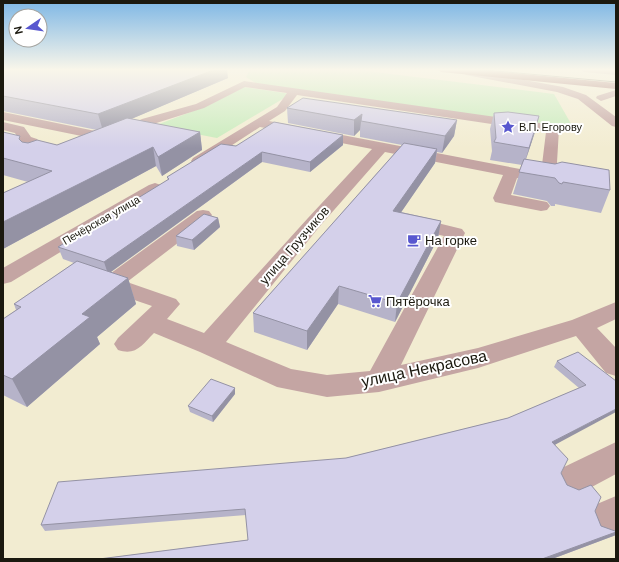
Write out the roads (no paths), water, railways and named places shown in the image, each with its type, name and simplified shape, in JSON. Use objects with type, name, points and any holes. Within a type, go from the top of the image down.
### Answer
[{"type":"street","points":[[3,116],[111,138],[146,122],[200,106],[222,95]]},
{"type":"street","points":[[188,167],[281,109],[291,95]]},
{"type":"street","points":[[259,123],[548,179],[553,129],[323,95]]},
{"type":"street","points":[[577,95],[582,97],[616,123]]},
{"type":"street","points":[[596,95],[605,101],[613,95]]},
{"type":"street","points":[[3,126],[20,130],[26,140],[32,142]]},
{"type":"street","points":[[202,142],[220,146]]},
{"type":"street","name":"улица Грузчиков","points":[[209,345],[314,222],[382,147]]},
{"type":"street","points":[[511,172],[501,198],[541,206]]},
{"type":"street","name":"Печёрская улица","points":[[3,277],[171,179]]},
{"type":"street","points":[[127,344],[168,304],[106,283],[203,215]]},
{"type":"street","points":[[379,381],[455,233],[413,224]]},
{"type":"street","name":"улица Некрасова","points":[[150,322],[209,345],[287,379],[327,386],[379,381],[478,358],[581,326],[616,310]]},
{"type":"street","points":[[581,326],[616,366]]},
{"type":"street","points":[[576,478],[616,457]]},
{"type":"place","name":"В.П. Егорову","points":[[508,127]]},
{"type":"place","name":"На горке","points":[[414,240]]},
{"type":"place","name":"Пятёрочка","points":[[375,301]]}]
